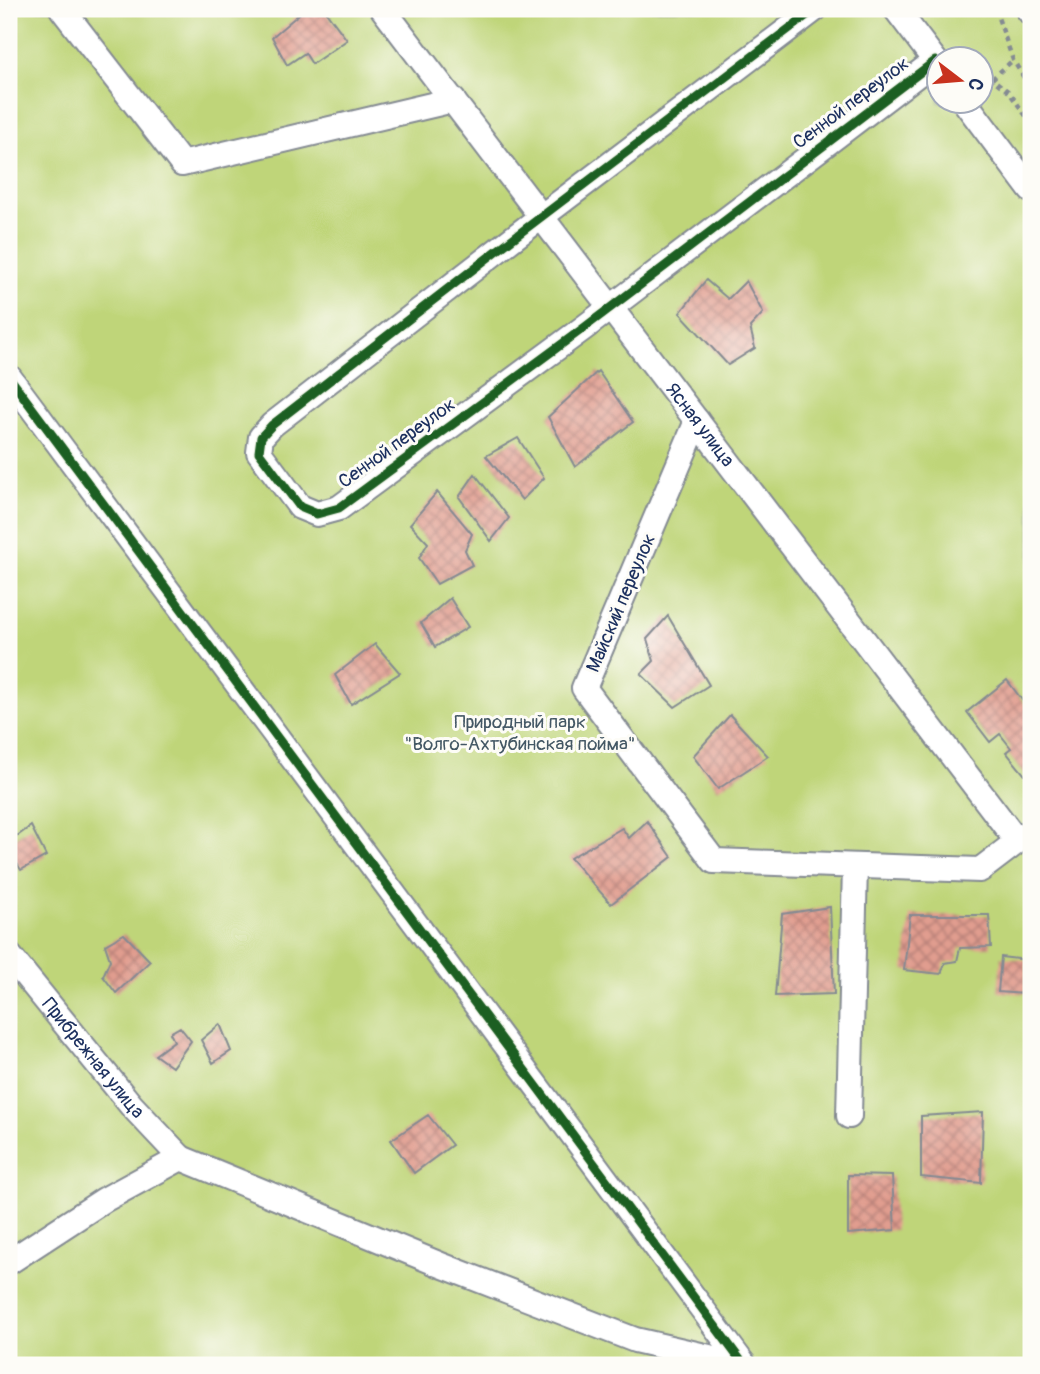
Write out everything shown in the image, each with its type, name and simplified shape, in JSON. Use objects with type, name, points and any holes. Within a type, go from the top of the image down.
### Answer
[{"type":"street","points":[[62,9],[182,164],[453,100]]},
{"type":"street","name":"Ясная улица","points":[[383,9],[697,421],[1024,836]]},
{"type":"street","name":"Сенной переулок","points":[[815,9],[541,216],[272,425],[261,437],[259,452],[300,507],[317,514],[339,509],[925,73]]},
{"type":"street","points":[[895,9],[925,48]]},
{"type":"street","points":[[1028,9],[1031,13]]},
{"type":"street","points":[[976,116],[1031,190]]},
{"type":"street","points":[[9,377],[744,1365]]},
{"type":"street","name":"Майский переулок","points":[[697,421],[584,688],[714,861],[980,870],[1024,836]]},
{"type":"street","points":[[849,1116],[855,866]]},
{"type":"street","name":"Прибрежная улица","points":[[9,955],[131,1105],[181,1158]]},
{"type":"street","points":[[9,1262],[104,1200],[181,1158],[441,1265],[635,1340],[744,1365]]},
{"type":"path","points":[[995,9],[1013,60],[1031,89]]},
{"type":"path","points":[[995,76],[1013,60]]},
{"type":"path","points":[[995,81],[1009,92],[1031,123]]},
{"type":"green space","name":"Природный парк \"Волго-Ахтубинская пойма\"","points":[[9,9],[1031,9],[1031,1365],[9,1365]]},
{"type":"building","points":[[305,9],[324,9],[347,40],[312,64],[305,53],[287,65],[272,37]]},
{"type":"building","points":[[706,280],[728,299],[746,281],[763,313],[750,327],[755,348],[728,365],[680,313]]},
{"type":"building","points":[[598,371],[633,422],[575,467],[548,417]]},
{"type":"building","points":[[518,438],[544,478],[522,500],[486,456]]},
{"type":"building","points":[[475,474],[509,518],[491,541],[459,497]]},
{"type":"building","points":[[437,492],[472,534],[465,550],[472,565],[437,584],[419,558],[428,543],[410,524]]},
{"type":"building","points":[[450,598],[468,627],[435,647],[421,623]]},
{"type":"building","points":[[668,616],[709,685],[675,707],[641,674],[654,661],[647,639]]},
{"type":"building","points":[[375,644],[400,673],[351,704],[335,675]]},
{"type":"building","points":[[1007,680],[1031,712],[1031,777],[1028,779],[1006,752],[1011,748],[1000,734],[990,742],[967,712]]},
{"type":"building","points":[[730,715],[768,756],[718,789],[693,756]]},
{"type":"building","points":[[647,821],[672,857],[611,904],[570,858],[622,828],[629,838]]},
{"type":"building","points":[[31,826],[46,856],[21,870],[9,851],[9,842]]},
{"type":"building","points":[[830,907],[834,994],[775,996],[782,914]]},
{"type":"building","points":[[910,915],[989,915],[991,947],[960,948],[957,961],[945,963],[941,974],[904,970]]},
{"type":"building","points":[[124,934],[150,961],[116,993],[103,976],[110,960],[105,945]]},
{"type":"building","points":[[1001,957],[1027,960],[1025,994],[998,992]]},
{"type":"building","points":[[220,1024],[231,1051],[213,1063],[201,1040]]},
{"type":"building","points":[[180,1027],[191,1041],[172,1067],[155,1055],[174,1041],[170,1033]]},
{"type":"building","points":[[983,1112],[981,1183],[921,1177],[921,1116]]},
{"type":"building","points":[[428,1115],[452,1145],[414,1173],[391,1140]]},
{"type":"building","points":[[848,1175],[892,1176],[895,1230],[848,1234]]},
{"type":"cycle path","points":[[815,9],[272,425],[261,437],[259,452],[300,507],[317,514],[339,508],[585,327],[925,69]]},
{"type":"cycle path","points":[[9,377],[744,1365]]}]
